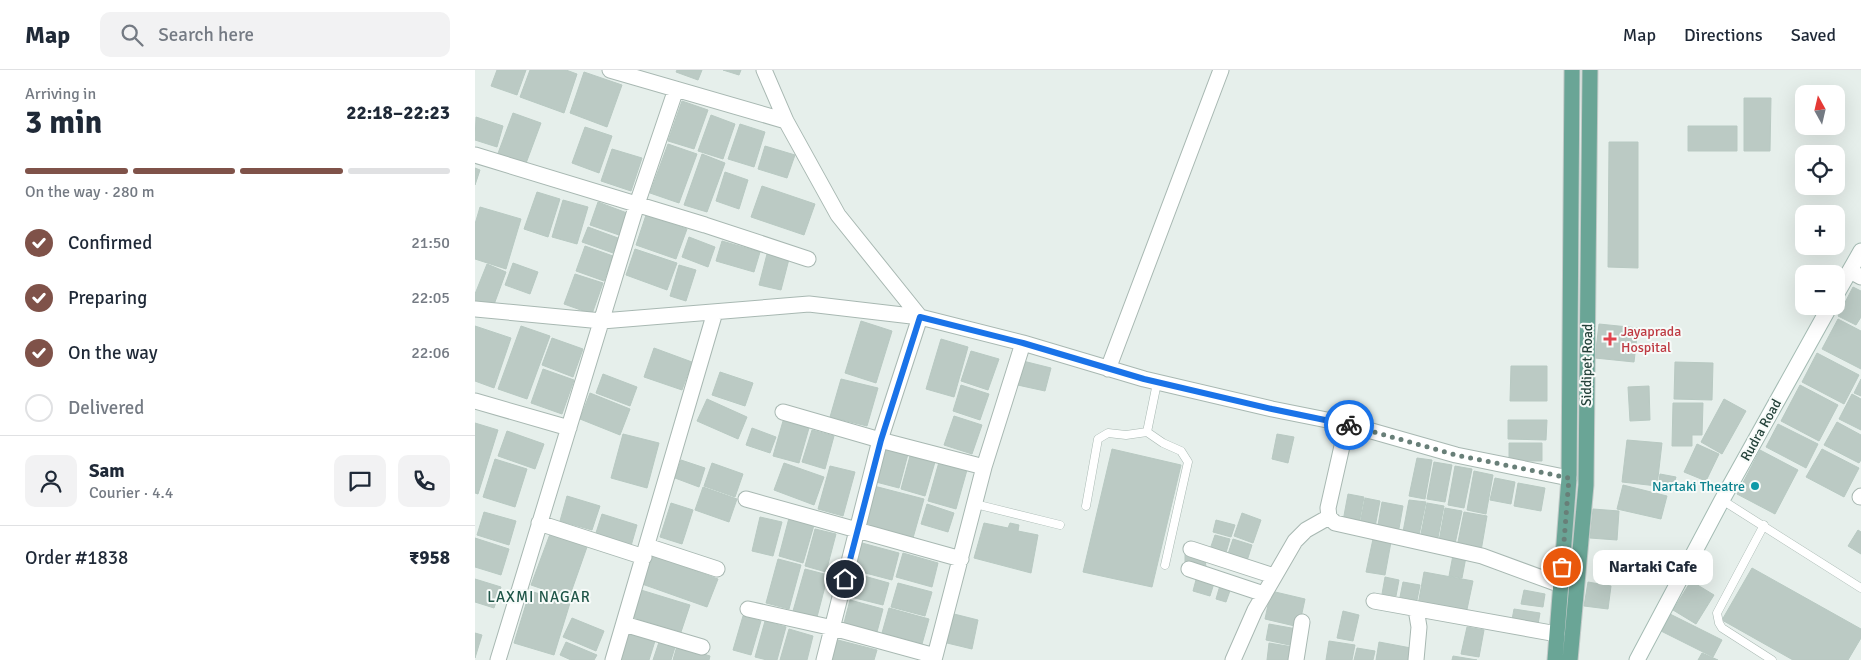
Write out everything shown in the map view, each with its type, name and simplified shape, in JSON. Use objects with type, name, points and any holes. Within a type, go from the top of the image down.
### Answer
[{"type":"main road","name":"Siddipet Road","points":[[1555,660],[1569,478],[1572,70]]},
{"type":"main road","name":"Siddipet Road","points":[[1570,660],[1586,485],[1590,70]]},
{"type":"street","points":[[611,70],[785,121]]},
{"type":"street","points":[[764,70],[785,121],[838,215],[920,317]]},
{"type":"street","points":[[1108,368],[1221,70]]},
{"type":"street","points":[[498,660],[637,204],[676,89]]},
{"type":"street","points":[[475,155],[705,224],[809,259]]},
{"type":"street","points":[[1845,285],[1855,274],[1861,251]]},
{"type":"street","points":[[475,309],[602,321],[809,304],[920,317],[1023,343],[1157,382],[1272,409],[1347,424],[1456,455],[1569,478]]},
{"type":"street","points":[[613,660],[715,312]]},
{"type":"street","name":"Rudra Road","points":[[1637,660],[1722,500],[1825,315]]},
{"type":"street","points":[[824,660],[881,440],[920,317]]},
{"type":"street","points":[[748,609],[833,628],[934,658],[984,467],[1023,343]]},
{"type":"street","points":[[475,401],[569,428]]},
{"type":"street","points":[[783,412],[984,467]]},
{"type":"street","points":[[1347,424],[1328,508],[1329,517],[1335,523],[1482,556],[1561,585]]},
{"type":"street","points":[[746,500],[961,559]]},
{"type":"street","points":[[1233,660],[1255,610],[1295,541],[1306,530],[1329,517]]},
{"type":"street","points":[[539,523],[645,552],[717,569]]},
{"type":"street","points":[[1191,549],[1275,576]]},
{"type":"street","points":[[1189,569],[1264,594]]},
{"type":"street","points":[[1374,601],[1557,634]]},
{"type":"street","points":[[1416,609],[1419,627],[1416,660]]},
{"type":"street","points":[[1295,660],[1302,622]]},
{"type":"street","points":[[624,624],[702,647]]},
{"type":"lane","points":[[1147,432],[1157,382]]},
{"type":"lane","points":[[1086,506],[1098,439],[1108,433],[1126,435],[1147,432],[1163,443],[1181,451],[1188,462],[1165,565]]},
{"type":"lane","points":[[1722,500],[1861,588]]},
{"type":"lane","points":[[975,504],[1060,525]]},
{"type":"lane","points":[[1764,525],[1717,613],[1722,628],[1772,660]]},
{"type":"building","points":[[497,70],[526,70],[517,95],[491,86]]},
{"type":"building","points":[[530,70],[566,70],[577,74],[564,113],[520,97]]},
{"type":"building","points":[[677,70],[702,70],[698,80],[676,72]]},
{"type":"building","points":[[723,70],[741,70],[739,75]]},
{"type":"building","points":[[584,72],[622,85],[607,127],[570,113]]},
{"type":"building","points":[[1744,98],[1771,98],[1770,151],[1744,151]]},
{"type":"building","points":[[682,101],[708,110],[694,149],[668,141]]},
{"type":"building","points":[[513,113],[541,123],[525,166],[497,156]]},
{"type":"building","points":[[711,115],[735,124],[723,159],[698,151]]},
{"type":"building","points":[[476,117],[503,126],[497,147],[475,140]]},
{"type":"building","points":[[740,124],[765,132],[754,167],[728,159]]},
{"type":"building","points":[[1688,126],[1737,126],[1737,151],[1688,151]]},
{"type":"building","points":[[585,127],[612,136],[599,173],[572,163]]},
{"type":"building","points":[[1609,142],[1638,142],[1638,268],[1608,267]]},
{"type":"building","points":[[668,144],[697,154],[679,203],[650,193]]},
{"type":"building","points":[[765,146],[795,155],[787,178],[758,169]]},
{"type":"building","points":[[612,149],[642,158],[631,191],[601,181]]},
{"type":"building","points":[[702,154],[725,163],[707,212],[684,205]]},
{"type":"building","points":[[475,168],[480,170],[475,185]]},
{"type":"building","points":[[725,172],[748,180],[739,209],[716,201]]},
{"type":"building","points":[[762,186],[815,204],[804,235],[751,217]]},
{"type":"building","points":[[537,192],[560,199],[548,237],[524,229]]},
{"type":"building","points":[[563,200],[588,207],[577,244],[552,237]]},
{"type":"building","points":[[598,202],[627,213],[619,235],[590,225]]},
{"type":"building","points":[[480,207],[521,219],[506,269],[475,259],[475,224]]},
{"type":"building","points":[[646,215],[687,229],[676,259],[636,245]]},
{"type":"building","points":[[588,227],[618,238],[613,253],[582,242]]},
{"type":"building","points":[[689,237],[715,247],[708,267],[682,257]]},
{"type":"building","points":[[722,241],[760,252],[754,272],[716,261]]},
{"type":"building","points":[[585,246],[613,256],[604,281],[576,271]]},
{"type":"building","points":[[635,249],[677,263],[667,290],[626,275]]},
{"type":"building","points":[[767,254],[789,259],[781,290],[759,285]]},
{"type":"building","points":[[513,263],[538,272],[530,294],[505,285]]},
{"type":"building","points":[[487,264],[506,272],[492,310],[475,303],[475,294]]},
{"type":"building","points":[[679,265],[696,270],[686,301],[670,296]]},
{"type":"building","points":[[575,274],[603,283],[592,314],[564,304]]},
{"type":"building","points":[[1853,287],[1861,291],[1861,317],[1856,325],[1838,316],[1845,315],[1845,302]]},
{"type":"building","points":[[1838,319],[1861,331],[1861,369],[1822,349]]},
{"type":"building","points":[[861,321],[892,331],[876,383],[845,373]]},
{"type":"building","points":[[1599,324],[1638,328],[1634,362],[1595,358]]},
{"type":"building","points":[[475,326],[511,338],[494,388],[475,381]]},
{"type":"building","points":[[521,326],[550,336],[527,399],[498,389]]},
{"type":"building","points":[[552,338],[583,349],[573,377],[542,365]]},
{"type":"building","points":[[941,339],[968,347],[954,397],[926,389]]},
{"type":"building","points":[[654,348],[692,362],[682,390],[644,377]]},
{"type":"building","points":[[971,351],[999,359],[988,390],[961,381]]},
{"type":"building","points":[[1817,353],[1859,375],[1844,404],[1802,382]]},
{"type":"building","points":[[1019,360],[1051,368],[1045,391],[1013,384]]},
{"type":"building","points":[[1675,362],[1713,363],[1712,400],[1674,399]]},
{"type":"building","points":[[1511,366],[1547,366],[1547,401],[1510,401]]},
{"type":"building","points":[[543,369],[574,380],[562,414],[531,403]]},
{"type":"building","points":[[720,372],[753,383],[745,406],[712,395]]},
{"type":"building","points":[[603,374],[637,387],[630,406],[596,393]]},
{"type":"building","points":[[841,379],[878,388],[867,426],[830,417]]},
{"type":"building","points":[[1861,379],[1861,396],[1854,393]]},
{"type":"building","points":[[961,385],[989,394],[980,420],[953,411]]},
{"type":"building","points":[[1800,385],[1838,405],[1819,441],[1781,421]]},
{"type":"building","points":[[1649,386],[1650,420],[1630,421],[1628,387]]},
{"type":"building","points":[[590,393],[630,409],[620,435],[580,419]]},
{"type":"building","points":[[1852,394],[1861,399],[1861,430],[1839,419]]},
{"type":"building","points":[[707,399],[747,417],[738,439],[697,421]]},
{"type":"building","points":[[1724,399],[1746,411],[1722,454],[1701,442]]},
{"type":"building","points":[[1673,403],[1703,403],[1702,435],[1692,435],[1692,446],[1672,446]]},
{"type":"building","points":[[954,416],[982,425],[972,454],[944,445]]},
{"type":"building","points":[[1508,420],[1547,420],[1546,440],[1508,439]]},
{"type":"building","points":[[783,421],[809,428],[799,463],[773,456]]},
{"type":"building","points":[[1837,422],[1861,435],[1861,460],[1859,463],[1824,445]]},
{"type":"building","points":[[475,423],[498,430],[478,494],[475,493]]},
{"type":"building","points":[[1778,424],[1818,444],[1806,468],[1766,447]]},
{"type":"building","points":[[752,428],[776,437],[770,453],[746,445]]},
{"type":"building","points":[[812,430],[834,436],[825,469],[802,462]]},
{"type":"building","points":[[507,431],[544,444],[535,469],[498,456]]},
{"type":"building","points":[[623,434],[659,443],[647,488],[611,478]]},
{"type":"building","points":[[1277,434],[1294,437],[1288,463],[1272,459]]},
{"type":"building","points":[[1627,440],[1662,443],[1657,486],[1622,482]]},
{"type":"building","points":[[1509,443],[1542,443],[1542,461],[1509,461]]},
{"type":"building","points":[[1697,444],[1719,454],[1706,481],[1684,472]]},
{"type":"building","points":[[885,447],[908,454],[899,488],[876,482]]},
{"type":"building","points":[[1112,449],[1181,465],[1152,587],[1083,572]]},
{"type":"building","points":[[1822,449],[1859,468],[1844,497],[1806,477]]},
{"type":"building","points":[[1760,450],[1798,470],[1775,514],[1737,494]]},
{"type":"building","points":[[910,456],[935,462],[925,496],[901,489]]},
{"type":"building","points":[[1417,458],[1432,460],[1425,499],[1409,496]]},
{"type":"building","points":[[495,459],[527,469],[515,507],[483,497]]},
{"type":"building","points":[[681,460],[705,468],[699,487],[675,478]]},
{"type":"building","points":[[939,462],[967,470],[956,509],[928,501]]},
{"type":"building","points":[[1434,462],[1452,465],[1445,502],[1427,499]]},
{"type":"building","points":[[712,463],[743,474],[735,497],[704,486]]},
{"type":"building","points":[[784,463],[824,477],[814,505],[774,490]]},
{"type":"building","points":[[830,466],[855,472],[843,516],[818,509]]},
{"type":"building","points":[[1455,466],[1472,469],[1464,508],[1448,505]]},
{"type":"building","points":[[1474,471],[1493,475],[1486,514],[1467,510]]},
{"type":"building","points":[[1660,474],[1676,477],[1674,484],[1659,481]]},
{"type":"building","points":[[1495,478],[1515,482],[1511,504],[1490,500]]},
{"type":"building","points":[[1518,483],[1545,488],[1541,511],[1514,506]]},
{"type":"building","points":[[1623,485],[1667,496],[1661,519],[1617,509]]},
{"type":"building","points":[[874,486],[924,499],[913,538],[863,525]]},
{"type":"building","points":[[703,487],[737,499],[729,522],[695,510]]},
{"type":"building","points":[[1348,494],[1364,497],[1359,524],[1343,521]]},
{"type":"building","points":[[567,496],[600,506],[592,530],[560,521]]},
{"type":"building","points":[[1365,498],[1380,501],[1375,527],[1360,524]]},
{"type":"building","points":[[1409,500],[1426,502],[1418,540],[1402,537]]},
{"type":"building","points":[[1382,502],[1403,506],[1398,534],[1377,531]]},
{"type":"building","points":[[671,503],[693,510],[682,544],[660,537]]},
{"type":"building","points":[[1427,503],[1444,506],[1437,543],[1420,539]]},
{"type":"building","points":[[927,504],[954,513],[948,532],[921,524]]},
{"type":"building","points":[[1445,508],[1462,511],[1455,544],[1439,541]]},
{"type":"building","points":[[1593,509],[1619,511],[1617,540],[1590,538]]},
{"type":"building","points":[[484,512],[516,521],[509,545],[477,535]]},
{"type":"building","points":[[1464,512],[1487,516],[1481,551],[1457,547]]},
{"type":"building","points":[[1242,513],[1261,520],[1253,543],[1234,536]]},
{"type":"building","points":[[602,514],[637,525],[631,546],[595,536]]},
{"type":"building","points":[[760,517],[782,522],[773,556],[752,551]]},
{"type":"building","points":[[789,518],[814,525],[803,563],[779,556]]},
{"type":"building","points":[[1216,520],[1235,525],[1231,537],[1213,532]]},
{"type":"building","points":[[984,523],[1008,528],[1010,523],[1019,525],[1018,531],[1038,535],[1031,573],[974,558]]},
{"type":"building","points":[[815,529],[836,534],[826,572],[805,566]]},
{"type":"building","points":[[1858,530],[1861,532],[1861,554],[1848,546]]},
{"type":"building","points":[[550,534],[587,547],[569,598],[531,585]]},
{"type":"building","points":[[1215,535],[1230,539],[1225,556],[1209,552]]},
{"type":"building","points":[[475,538],[509,549],[501,575],[475,567]]},
{"type":"building","points":[[1233,539],[1252,545],[1246,564],[1227,557]]},
{"type":"building","points":[[1373,539],[1391,542],[1385,575],[1366,572]]},
{"type":"building","points":[[862,543],[899,553],[892,580],[854,570]]},
{"type":"building","points":[[903,553],[938,563],[932,587],[896,577]]},
{"type":"building","points":[[1185,554],[1205,559],[1206,567],[1185,562]]},
{"type":"building","points":[[652,555],[718,579],[707,607],[642,584]]},
{"type":"building","points":[[1453,555],[1466,557],[1462,578],[1449,576]]},
{"type":"building","points":[[778,559],[801,565],[789,609],[766,603]]},
{"type":"building","points":[[1752,568],[1861,629],[1861,638],[1848,660],[1793,660],[1722,620]]},
{"type":"building","points":[[805,569],[828,575],[817,617],[793,611]]},
{"type":"building","points":[[1424,572],[1473,581],[1466,614],[1418,605]]},
{"type":"building","points":[[857,574],[889,583],[883,605],[851,597]]},
{"type":"building","points":[[1197,576],[1215,580],[1210,596],[1193,591]]},
{"type":"building","points":[[1385,577],[1399,580],[1396,596],[1382,594]]},
{"type":"building","points":[[475,579],[501,587],[494,608],[475,602]]},
{"type":"building","points":[[1691,581],[1714,595],[1696,624],[1673,610]]},
{"type":"building","points":[[1221,582],[1232,585],[1226,602],[1216,599]]},
{"type":"building","points":[[1403,582],[1420,585],[1417,600],[1400,597]]},
{"type":"building","points":[[1588,582],[1611,586],[1608,609],[1584,606]]},
{"type":"building","points":[[898,583],[932,592],[925,616],[891,607]]},
{"type":"building","points":[[641,590],[690,605],[681,632],[633,618]]},
{"type":"building","points":[[1524,590],[1545,594],[1543,607],[1521,604]]},
{"type":"building","points":[[530,591],[570,603],[554,655],[514,643]]},
{"type":"building","points":[[1271,591],[1305,599],[1299,627],[1265,619]]},
{"type":"building","points":[[850,600],[883,609],[877,632],[844,623]]},
{"type":"building","points":[[889,608],[929,619],[922,644],[882,633]]},
{"type":"building","points":[[1514,609],[1540,613],[1537,630],[1511,625]]},
{"type":"building","points":[[1343,611],[1359,615],[1353,641],[1337,638]]},
{"type":"building","points":[[954,614],[978,620],[972,649],[947,643]]},
{"type":"building","points":[[1670,614],[1722,640],[1713,657],[1661,631]]},
{"type":"building","points":[[743,616],[761,621],[751,655],[733,650]]},
{"type":"building","points":[[572,618],[604,631],[596,651],[563,637]]},
{"type":"building","points":[[765,621],[786,627],[777,660],[755,657]]},
{"type":"building","points":[[1269,624],[1297,629],[1294,646],[1266,640]]},
{"type":"building","points":[[1467,627],[1484,630],[1479,657],[1461,654]]},
{"type":"building","points":[[789,629],[813,636],[807,660],[780,660]]},
{"type":"building","points":[[475,633],[482,635],[475,658]]},
{"type":"building","points":[[629,633],[655,641],[649,660],[620,660]]},
{"type":"building","points":[[660,639],[676,644],[671,660],[653,660]]},
{"type":"building","points":[[834,639],[877,650],[874,660],[829,660]]},
{"type":"building","points":[[1329,641],[1355,645],[1352,660],[1326,660]]},
{"type":"building","points":[[566,642],[597,655],[594,660],[571,660],[560,655]]},
{"type":"building","points":[[1379,642],[1411,648],[1408,660],[1376,660]]},
{"type":"building","points":[[1269,643],[1293,647],[1291,660],[1267,660]]},
{"type":"building","points":[[677,646],[710,656],[709,660],[673,660]]},
{"type":"building","points":[[1357,648],[1375,651],[1373,660],[1354,660]]},
{"type":"building","points":[[1702,653],[1718,660],[1698,660]]},
{"type":"building","points":[[1453,656],[1477,660],[1452,660]]},
{"type":"way so far","points":[[1349,425],[1456,455],[1569,478],[1562,567]]},
{"type":"place","name":"Jayaprada Hospital","points":[[1610,339]]},
{"type":"place","name":"Nartaki Theatre","points":[[1755,486]]},
{"type":"place","name":"Nartaki Cafe","points":[[1562,567]]},
{"type":"district","name":"LAXMI NAGAR","points":[[539,597]]},
{"type":"route","points":[[845,579],[881,440],[920,317],[1023,343],[1144,379],[1349,425]]}]
